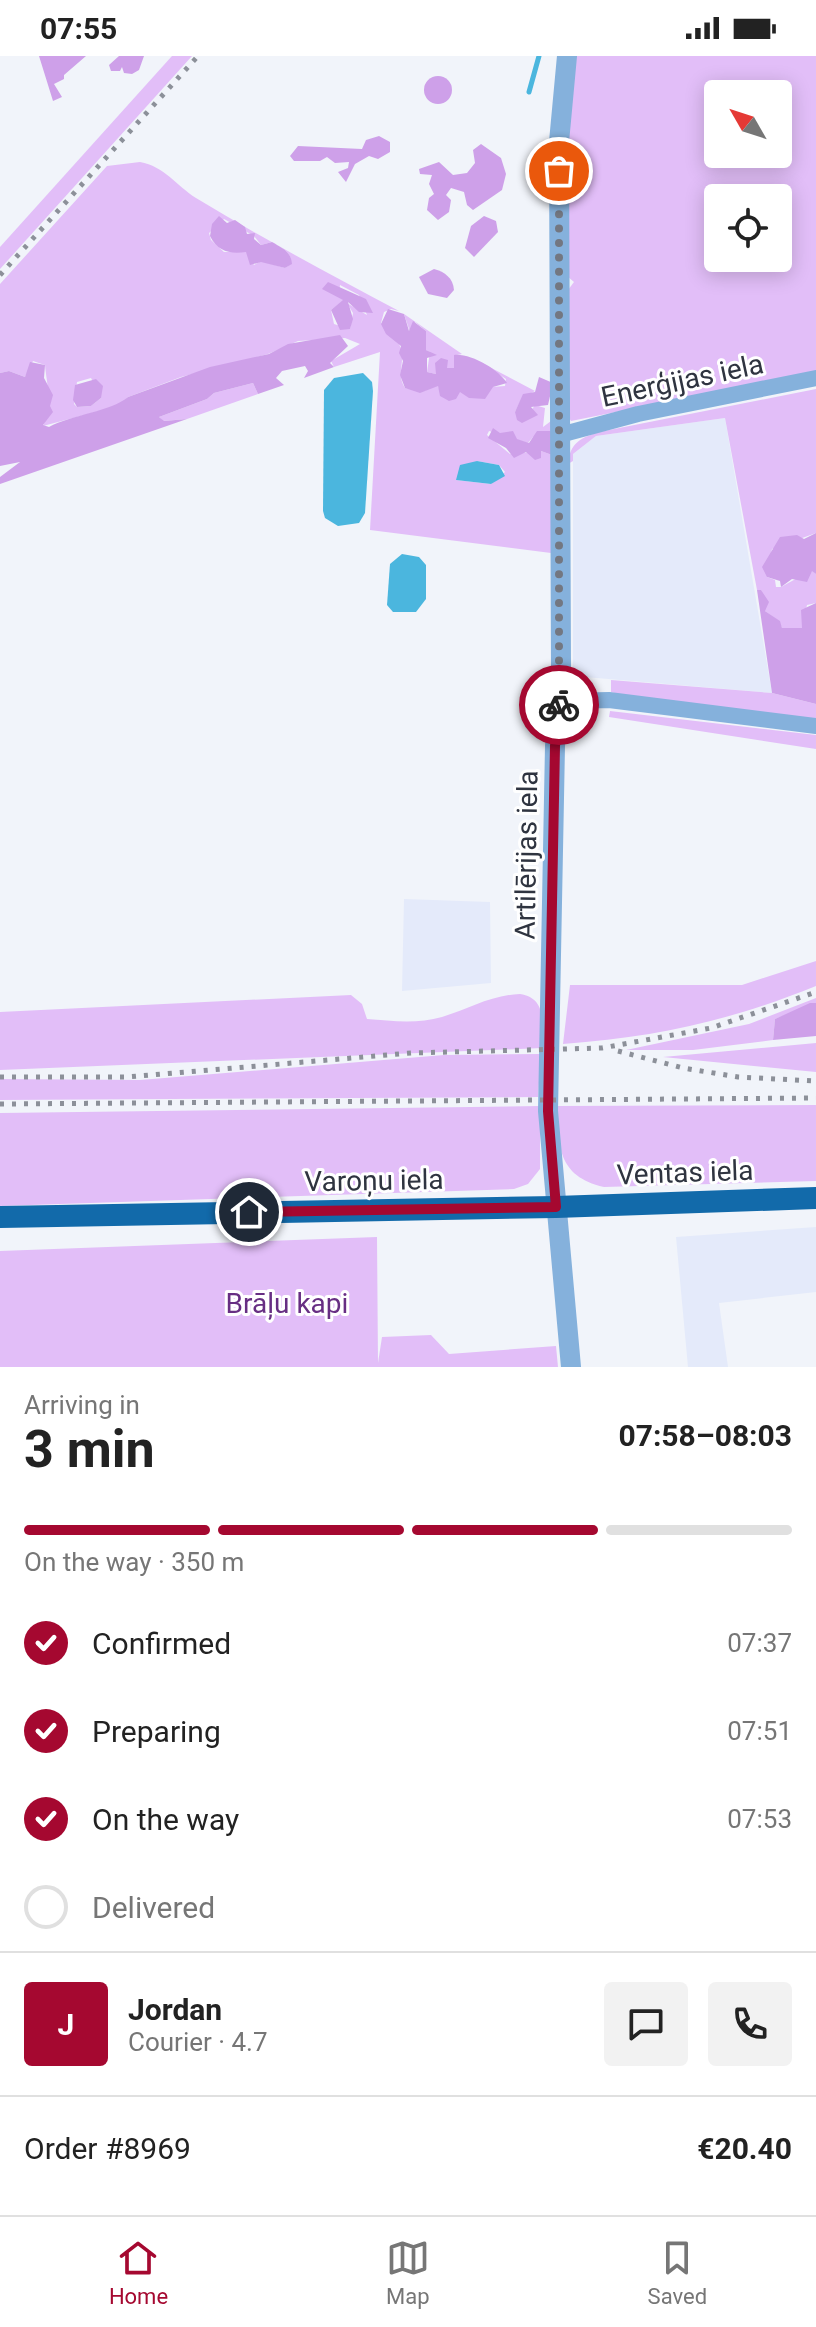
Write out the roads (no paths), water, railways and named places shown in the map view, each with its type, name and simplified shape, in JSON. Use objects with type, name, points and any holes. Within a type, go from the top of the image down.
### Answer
[{"type":"highway","name":"Ventas iela","points":[[556,1207],[816,1198]]},
{"type":"highway","name":"Varoņu iela","points":[[0,1217],[556,1207]]},
{"type":"street","name":"Artilērijas iela","points":[[567,56],[559,110],[560,701],[555,746],[548,1111],[571,1367]]},
{"type":"street","name":"Enerģijas iela","points":[[560,435],[638,414],[816,378]]},
{"type":"street","points":[[560,701],[609,700],[816,726]]},
{"type":"water","points":[[363,373],[372,382],[373,391],[365,513],[359,523],[338,526],[325,518],[323,511],[324,390],[334,378]]},
{"type":"water","points":[[477,461],[499,465],[505,476],[491,484],[456,480],[460,465]]},
{"type":"water","points":[[402,554],[419,557],[426,565],[426,599],[416,612],[393,612],[387,605],[390,564]]},
{"type":"waterway","points":[[529,92],[539,56]]},
{"type":"railway","points":[[0,275],[198,56]]},
{"type":"railway","points":[[0,1077],[127,1077],[411,1053],[602,1048],[711,1028],[816,992]]},
{"type":"railway","points":[[618,1051],[683,1068],[738,1077],[816,1081]]},
{"type":"railway","points":[[0,1104],[816,1098]]},
{"type":"park label","name":"Brāļu kapi","points":[[287,1303]]}]
